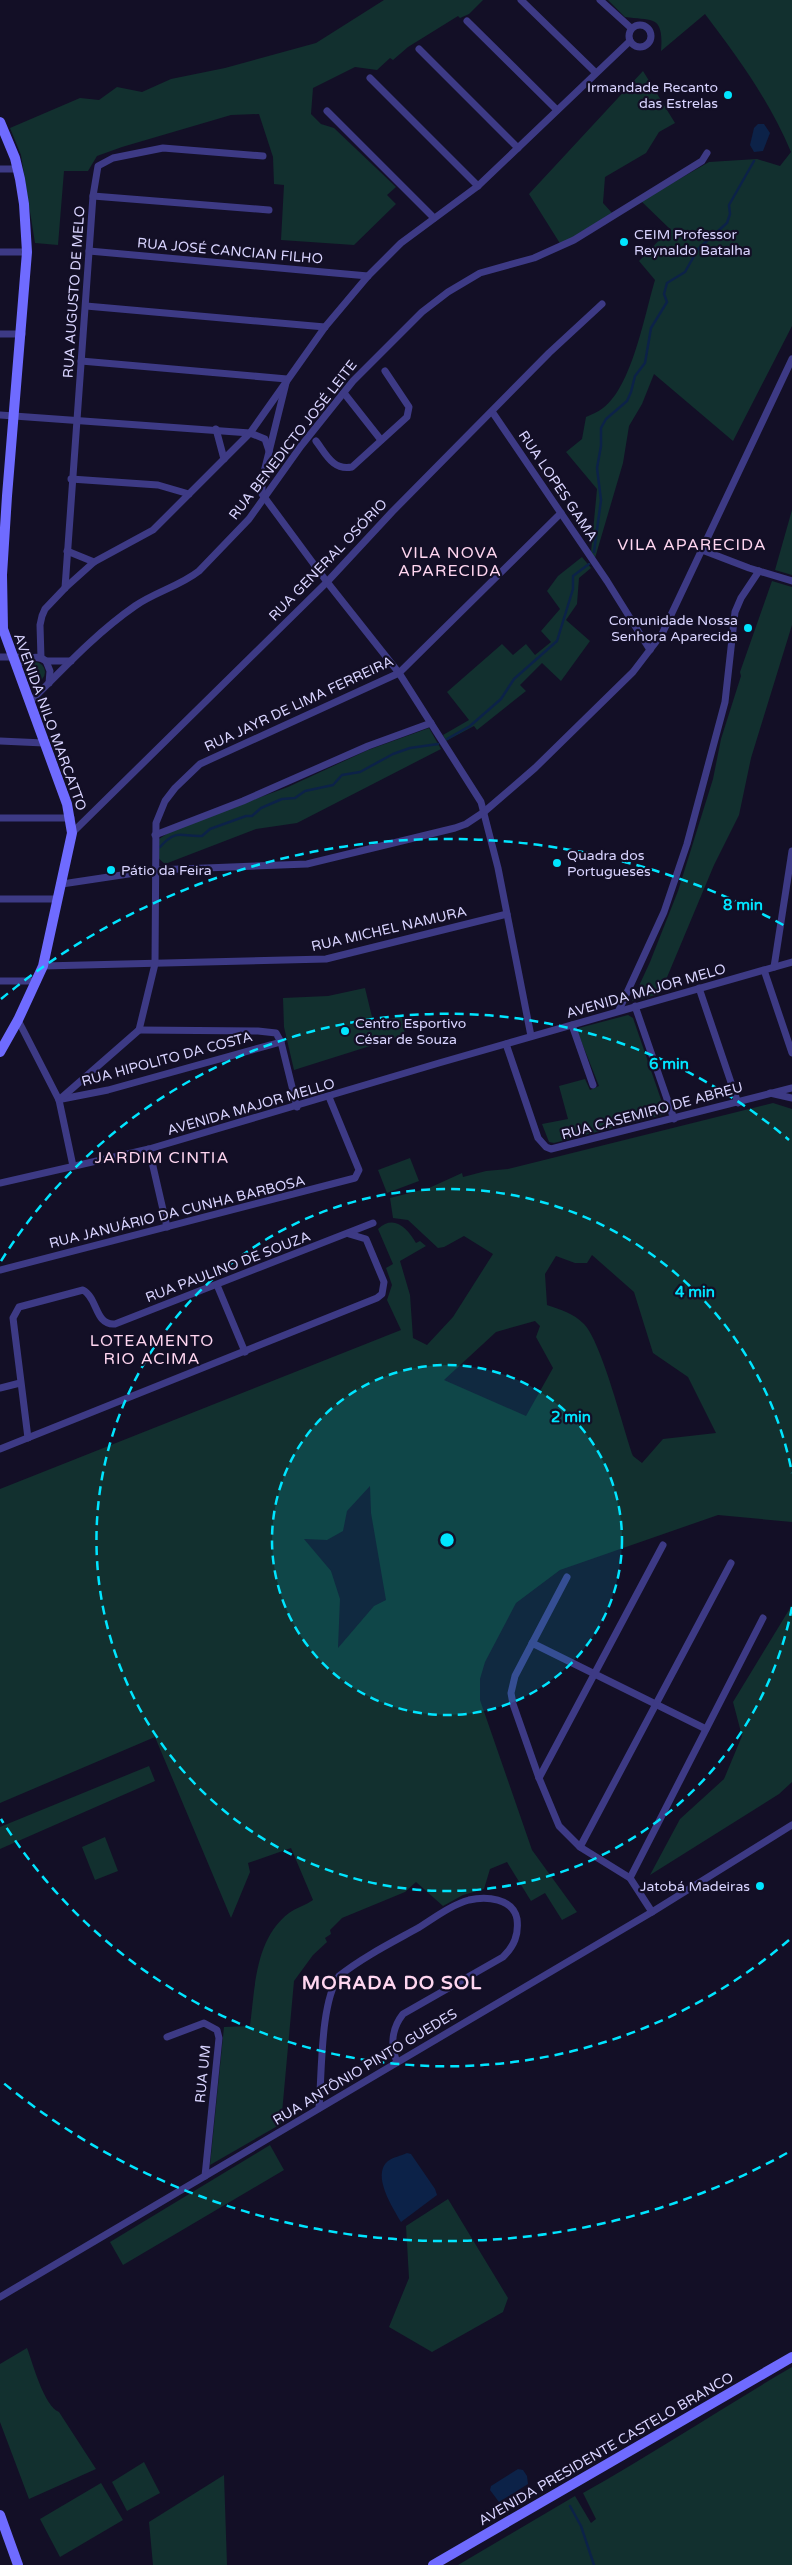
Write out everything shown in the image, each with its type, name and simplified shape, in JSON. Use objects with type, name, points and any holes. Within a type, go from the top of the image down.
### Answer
[{"type":"street","points":[[522,0],[595,72]]},
{"type":"street","points":[[600,0],[631,28]]},
{"type":"street","points":[[467,20],[557,110]]},
{"type":"street","points":[[638,24],[645,25],[650,30],[651,37],[648,44],[642,47],[635,46],[630,41],[628,34],[631,28],[638,24]]},
{"type":"street","points":[[49,683],[50,671],[44,659],[40,625],[45,608],[64,588],[94,562],[153,530],[250,433],[325,327],[368,276],[401,243],[478,186],[595,72],[630,41]]},
{"type":"street","points":[[420,49],[518,148]]},
{"type":"street","points":[[370,78],[478,186]]},
{"type":"street","points":[[327,111],[434,218]]},
{"type":"street","name":"AVENIDA NILO MARCATTO","points":[[0,122],[18,169],[24,204],[27,252],[22,334],[3,496],[1,576],[3,629],[71,818],[72,833],[43,966],[38,981],[0,1052]]},
{"type":"street","name":"RUA AUGUSTO DE MELO","points":[[64,588],[93,196],[98,166],[113,158],[163,148],[263,156]]},
{"type":"street","name":"RUA BENEDICTO JOSÉ LEITE","points":[[30,702],[110,624],[137,604],[190,578],[199,571],[249,519],[344,393],[402,330],[448,292],[480,273],[534,258],[562,246],[648,192],[702,161],[707,154]]},
{"type":"street","points":[[0,169],[18,169]]},
{"type":"street","points":[[93,196],[269,210]]},
{"type":"street","points":[[0,252],[27,252]]},
{"type":"street","name":"RUA JOSÉ CANCIAN FILHO","points":[[90,252],[368,276]]},
{"type":"street","name":"RUA GENERAL OSÓRIO","points":[[72,833],[327,582],[392,512],[493,413],[550,353],[602,304]]},
{"type":"street","points":[[86,306],[325,327]]},
{"type":"street","points":[[0,334],[22,334]]},
{"type":"street","points":[[62,884],[155,870],[307,864],[454,828],[466,824],[484,812],[536,768],[633,672],[662,634],[792,359]]},
{"type":"street","points":[[81,361],[287,379]]},
{"type":"street","points":[[316,441],[333,464],[345,468],[352,467],[410,412],[404,399],[385,371]]},
{"type":"street","points":[[287,379],[262,480],[264,497],[327,582],[399,673],[473,789],[484,812],[507,914],[531,1036]]},
{"type":"street","points":[[344,393],[381,440]]},
{"type":"street","name":"RUA LOPES GAMA","points":[[493,413],[607,581],[650,650]]},
{"type":"street","points":[[0,415],[216,429],[250,433],[265,440],[269,453]]},
{"type":"street","points":[[216,429],[224,459]]},
{"type":"street","points":[[265,440],[273,435]]},
{"type":"street","points":[[71,479],[158,485],[189,494]]},
{"type":"street","name":"RUA JAYR DE LIMA FERREIRA","points":[[139,1030],[155,964],[156,823],[165,801],[175,788],[200,764],[399,673],[560,513]]},
{"type":"street","points":[[702,550],[792,581]]},
{"type":"street","points":[[67,551],[94,562]]},
{"type":"street","points":[[619,1010],[664,912],[687,844],[725,702],[729,676],[732,625],[735,612],[741,598],[759,571]]},
{"type":"street","points":[[0,657],[14,661],[28,658],[71,661]]},
{"type":"street","points":[[155,835],[243,801],[368,746],[431,723]]},
{"type":"street","points":[[0,741],[44,742]]},
{"type":"street","points":[[0,818],[71,818]]},
{"type":"street","points":[[774,967],[792,851]]},
{"type":"street","points":[[0,899],[58,899]]},
{"type":"street","name":"RUA MICHEL NAMURA","points":[[43,966],[326,959],[507,914]]},
{"type":"street","name":"AVENIDA MAJOR MELO","points":[[506,1044],[619,1010],[792,962]]},
{"type":"street","points":[[764,970],[792,1053]]},
{"type":"street","points":[[0,981],[38,981]]},
{"type":"street","points":[[699,988],[738,1103]]},
{"type":"street","points":[[635,1006],[674,1120]]},
{"type":"street","points":[[18,1020],[59,1100],[73,1166]]},
{"type":"street","points":[[572,1025],[593,1084]]},
{"type":"street","points":[[59,1100],[139,1030],[268,1031],[276,1033],[282,1042],[297,1107]]},
{"type":"street","name":"RUA HIPOLITO DA COSTA","points":[[59,1100],[108,1090],[282,1042]]},
{"type":"street","name":"RUA CASEMIRO DE ABREU","points":[[506,1044],[542,1143],[551,1149],[558,1149],[674,1120],[792,1088]]},
{"type":"street","name":"AVENIDA MAJOR MELLO","points":[[0,1183],[149,1149],[506,1044]]},
{"type":"street","points":[[770,1093],[792,1095]]},
{"type":"street","name":"RUA JANUÁRIO DA CUNHA BARBOSA","points":[[0,1270],[349,1181],[358,1175],[359,1170],[329,1097]]},
{"type":"street","points":[[149,1149],[167,1227]]},
{"type":"street","name":"RUA PAULINO DE SOUZA","points":[[20,1383],[13,1318],[19,1307],[83,1290],[91,1296],[102,1322],[108,1325],[115,1324],[374,1223],[366,1239]]},
{"type":"street","points":[[0,1450],[377,1298],[382,1294],[384,1282],[366,1239],[349,1234]]},
{"type":"street","points":[[217,1285],[245,1352]]},
{"type":"street","points":[[0,1388],[20,1383],[28,1438]]},
{"type":"street","points":[[539,1778],[663,1545]]},
{"type":"street","points":[[580,1847],[731,1563]]},
{"type":"street","points":[[567,1577],[516,1676],[511,1693],[539,1778],[559,1826],[580,1847],[630,1878],[652,1912]]},
{"type":"street","points":[[630,1878],[763,1618]]},
{"type":"street","points":[[532,1643],[706,1729]]},
{"type":"street","name":"RUA ANTÔNIO PINTO GUEDES","points":[[0,2297],[652,1912],[792,1825]]},
{"type":"street","points":[[319,2108],[327,2007],[333,1984],[339,1976],[456,1905],[479,1898],[502,1901],[511,1907],[516,1916],[518,1928],[511,1948],[503,1957],[403,2014],[396,2022],[393,2036],[394,2054],[397,2062]]},
{"type":"street","name":"RUA UM","points":[[167,2037],[197,2024],[210,2024],[217,2030],[220,2038],[204,2176]]},
{"type":"street","name":"AVENIDA PRESIDENTE CASTELO BRANCO","points":[[433,2565],[792,2357]]},
{"type":"street","points":[[0,2515],[18,2565]]},
{"type":"green space","points":[[384,0],[483,0],[469,14],[460,18],[458,16],[408,47],[393,60],[390,58],[377,70],[355,67],[313,88],[311,114],[321,124],[334,128],[396,187],[387,195],[396,204],[354,245],[281,240],[284,185],[274,184],[273,157],[259,114],[231,115],[97,156],[88,171],[64,171],[58,245],[35,243],[21,155],[10,128],[80,98],[99,100],[117,87],[142,92],[171,79],[225,68],[316,43]]},
{"type":"green space","points":[[608,0],[792,0],[792,326],[733,441],[654,374],[642,404],[629,426],[623,463],[595,558],[591,552],[597,489],[566,452],[582,439],[586,417],[601,409],[613,398],[622,384],[630,367],[642,329],[655,280],[639,261],[670,229],[641,201],[709,162],[757,159],[780,166],[791,152],[763,97],[705,14],[661,51],[658,25],[649,20],[625,17]]},
{"type":"green space","points":[[643,71],[675,123],[659,132],[646,153],[605,177],[603,203],[612,213],[561,245],[529,194]]},
{"type":"green space","points":[[792,510],[792,575],[775,570]]},
{"type":"green space","points":[[582,557],[591,568],[579,578],[577,604],[566,620],[590,641],[561,681],[542,663],[520,685],[526,691],[477,730],[474,726],[446,741],[443,735],[469,720],[447,692],[502,644],[513,655],[526,644],[535,655],[551,642],[541,631],[560,609],[547,591],[558,576]]},
{"type":"green space","points":[[772,581],[792,587],[792,625],[751,758],[739,815],[714,865],[660,994],[632,1001],[650,962],[678,891],[713,779],[721,739],[741,676],[740,672]]},
{"type":"green space","points":[[31,662],[39,662],[45,668],[45,676],[39,682],[31,682],[25,676],[25,668]]},
{"type":"green space","points":[[429,728],[441,749],[297,823],[256,829],[165,864],[157,857],[159,839],[174,829],[288,787],[368,750]]},
{"type":"green space","name":"Centro Esportivo César de Souza","points":[[365,988],[373,1021],[402,1017],[405,1035],[294,1070],[284,1027],[283,998],[328,996]]},
{"type":"green space","points":[[628,1015],[633,1018],[666,1114],[554,1143],[549,1142],[542,1124],[568,1119],[559,1086],[585,1079],[590,1090],[599,1086],[578,1033],[579,1028]]},
{"type":"green space","points":[[773,1103],[792,1109],[792,1522],[718,1515],[560,1570],[516,1603],[485,1662],[480,1679],[480,1700],[532,1850],[577,1912],[562,1920],[545,1893],[531,1901],[507,1862],[490,1869],[484,1889],[463,1895],[443,1906],[416,1882],[405,1892],[342,1918],[330,1930],[331,1934],[325,1938],[327,1942],[313,1955],[294,1981],[281,2124],[210,2165],[224,2027],[250,2026],[259,1965],[269,1936],[289,1913],[313,1900],[291,1848],[248,1863],[250,1872],[231,1918],[155,1737],[0,1803],[0,1489],[401,1330],[387,1300],[392,1285],[386,1268],[393,1264],[378,1229],[389,1223],[400,1225],[409,1232],[416,1243],[420,1241],[426,1246],[400,1261],[410,1295],[413,1338],[427,1345],[453,1317],[493,1254],[464,1236],[444,1247],[438,1248],[408,1220],[393,1218],[390,1198],[429,1188],[462,1173],[463,1177],[486,1171],[508,1169]],"holes":[[[592,1255],[634,1292],[653,1353],[688,1377],[716,1433],[663,1439],[642,1463],[633,1456],[612,1387],[591,1334],[576,1317],[547,1305],[545,1274],[556,1256],[575,1263],[587,1263]],[[535,1321],[540,1326],[536,1337],[553,1368],[526,1416],[444,1380],[496,1332]],[[370,1486],[371,1513],[386,1600],[374,1606],[338,1648],[340,1599],[331,1571],[304,1539],[327,1540],[343,1531],[347,1511]]]},
{"type":"green space","points":[[410,1158],[419,1181],[387,1193],[378,1170]]},
{"type":"green space","points":[[792,1605],[792,1782],[779,1794],[650,1875],[680,1819],[724,1779],[742,1736],[733,1702]]},
{"type":"green space","points":[[149,1766],[155,1781],[0,1849],[0,1827]]},
{"type":"green space","points":[[105,1837],[118,1871],[95,1880],[82,1847]]},
{"type":"green space","points":[[270,2145],[284,2170],[123,2265],[110,2242]]},
{"type":"green space","points":[[448,2199],[508,2298],[503,2312],[432,2352],[389,2327],[409,2278],[406,2226]]},
{"type":"green space","points":[[27,2348],[40,2384],[49,2402],[59,2412],[96,2469],[29,2499],[0,2422],[0,2364]]},
{"type":"green space","points":[[792,2367],[792,2565],[458,2565],[575,2496],[591,2523],[596,2519],[583,2493]]},
{"type":"green space","points":[[144,2462],[160,2493],[127,2511],[112,2482]]},
{"type":"green space","points":[[224,2475],[227,2565],[153,2565],[149,2522]]},
{"type":"green space","points":[[101,2483],[123,2520],[60,2557],[40,2519]]},
{"type":"water","points":[[758,124],[764,124],[770,133],[763,151],[754,152],[750,145],[754,128]]},
{"type":"water","points":[[407,2153],[411,2154],[435,2189],[437,2195],[401,2222],[385,2192],[382,2174],[383,2167],[388,2161]]},
{"type":"water","points":[[518,2469],[523,2470],[527,2476],[528,2484],[499,2502],[490,2490],[491,2486]]},
{"type":"waterway","points":[[594,552],[601,500],[597,468],[601,446],[601,428],[606,419],[627,401],[635,376],[645,363],[651,328],[667,302],[664,294],[667,283],[685,272],[698,249],[727,223],[730,214],[729,205],[754,161]]},
{"type":"waterway","points":[[447,739],[470,726],[501,699],[514,679],[557,641],[573,589],[573,576],[589,564]]},
{"type":"waterway","points":[[160,847],[175,835],[202,836],[210,829],[246,816],[252,816],[261,808],[282,799],[295,798],[305,791],[333,785],[342,775],[360,772],[393,754],[410,748],[438,744]]},
{"type":"waterway","points":[[570,2506],[581,2526],[594,2565]]},
{"type":"place","name":"Irmandade Recanto das Estrelas","points":[[728,95]]},
{"type":"place","name":"CEIM Professor Reynaldo Batalha","points":[[624,242]]},
{"type":"place","name":"Comunidade Nossa Senhora Aparecida","points":[[748,628]]},
{"type":"place","name":"Quadra dos Portugueses","points":[[557,863]]},
{"type":"place","name":"Pátio da Feira","points":[[111,870]]},
{"type":"place","name":"Centro Esportivo César de Souza","points":[[345,1031]]},
{"type":"place","name":"Jatobá Madeiras","points":[[760,1886]]},
{"type":"district","name":"VILA APARECIDA","points":[[692,545]]},
{"type":"district","name":"VILA NOVA APARECIDA","points":[[450,562]]},
{"type":"district","name":"JARDIM CINTIA","points":[[162,1158]]},
{"type":"district","name":"LOTEAMENTO RIO ACIMA","points":[[152,1350]]},
{"type":"district","name":"MORADA DO SOL","points":[[392,1983]]}]
